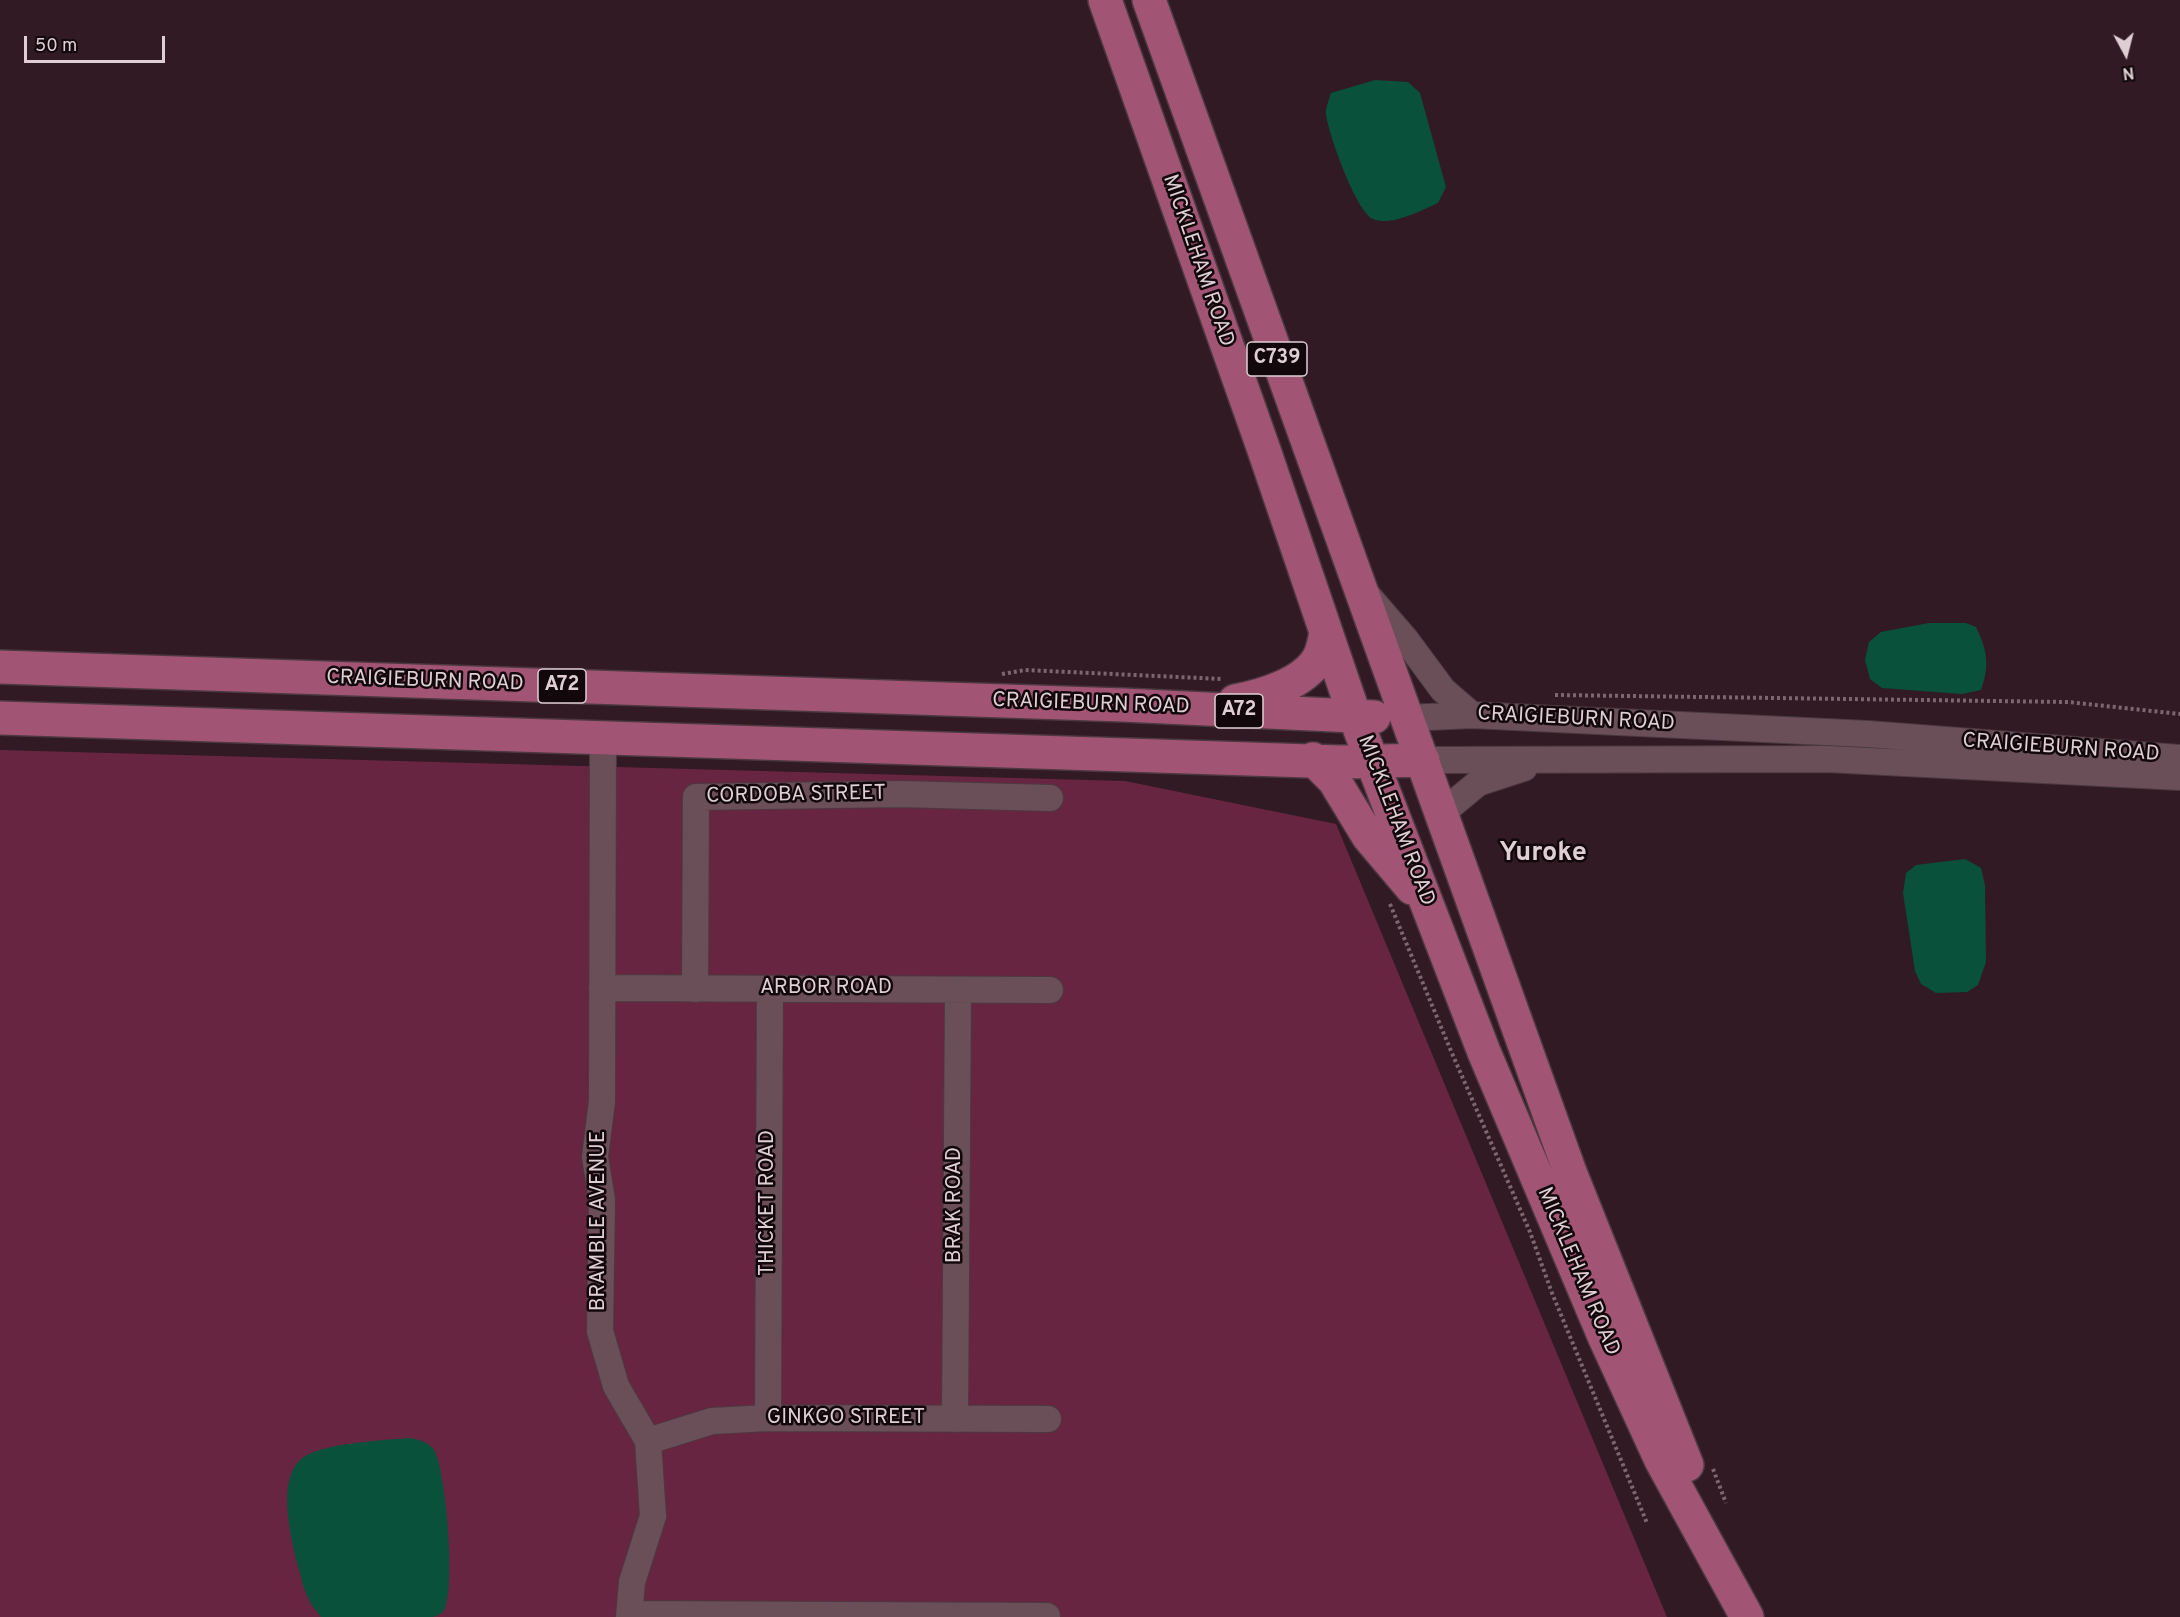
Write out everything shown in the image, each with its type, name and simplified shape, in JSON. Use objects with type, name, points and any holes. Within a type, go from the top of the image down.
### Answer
[{"type":"main road","name":"MICKLEHAM ROAD","points":[[1106,0],[1355,717],[1484,1052],[1604,1336],[1661,1460],[1747,1617]]},
{"type":"main road","name":"MICKLEHAM ROAD","points":[[1149,0],[1570,1172],[1747,1617]]},
{"type":"main road","points":[[1192,709],[1262,695],[1288,684],[1318,661],[1326,632]]},
{"type":"main road","name":"CRAIGIEBURN ROAD","points":[[0,667],[1407,718]]},
{"type":"main road","name":"CRAIGIEBURN ROAD","points":[[0,718],[603,739],[1313,759],[1340,762],[1423,760]]},
{"type":"main road","points":[[1313,759],[1334,780],[1368,836],[1428,908]]},
{"type":"street","points":[[1358,584],[1406,640],[1443,690],[1472,715]]},
{"type":"street","name":"CRAIGIEBURN ROAD","points":[[1407,718],[1472,715],[1868,734],[2180,758]]},
{"type":"street","name":"BRAMBLE AVENUE","points":[[603,739],[602,1101],[596,1158],[602,1200],[600,1331],[616,1386],[648,1442],[652,1516],[632,1582],[630,1615]]},
{"type":"street","points":[[2063,749],[2180,765]]},
{"type":"street","name":"CRAIGIEBURN ROAD","points":[[1423,760],[1827,759],[2180,777]]},
{"type":"street","points":[[1442,813],[1478,783],[1553,760]]},
{"type":"street","name":"CORDOBA STREET","points":[[695,989],[696,797],[900,794],[1050,798]]},
{"type":"street","name":"ARBOR ROAD","points":[[602,988],[1050,990]]},
{"type":"street","name":"THICKET ROAD","points":[[768,1418],[770,989]]},
{"type":"street","name":"BRAK ROAD","points":[[955,1419],[958,990]]},
{"type":"street","name":"GINKGO STREET","points":[[648,1442],[712,1421],[768,1418],[1048,1419]]},
{"type":"street","points":[[630,1615],[1047,1616]]},
{"type":"path","points":[[1553,695],[2068,702],[2180,714]]},
{"type":"path","points":[[1386,896],[1450,1051],[1530,1232],[1552,1293],[1647,1523]]},
{"type":"shaded area","points":[[1375,80],[1408,82],[1420,93],[1446,187],[1438,203],[1406,217],[1388,221],[1373,219],[1359,203],[1332,139],[1326,115],[1331,93]]},
{"type":"shaded area","points":[[1929,623],[1966,623],[1976,627],[1986,658],[1986,673],[1981,690],[1962,694],[1882,688],[1870,679],[1865,660],[1869,642],[1881,632]]},
{"type":"shaded area","points":[[0,750],[1125,781],[1336,824],[1667,1617],[0,1617]]},
{"type":"shaded area","points":[[1965,859],[1981,868],[1985,885],[1986,962],[1978,985],[1967,992],[1936,993],[1921,984],[1915,971],[1903,893],[1906,873],[1916,865]]},
{"type":"shaded area","points":[[410,1438],[427,1443],[432,1447],[442,1480],[449,1556],[448,1598],[444,1610],[433,1617],[321,1617],[305,1591],[288,1519],[289,1482],[295,1467],[305,1456],[327,1448]]},
{"type":"district","name":"Yuroke","points":[[1543,855]]}]
